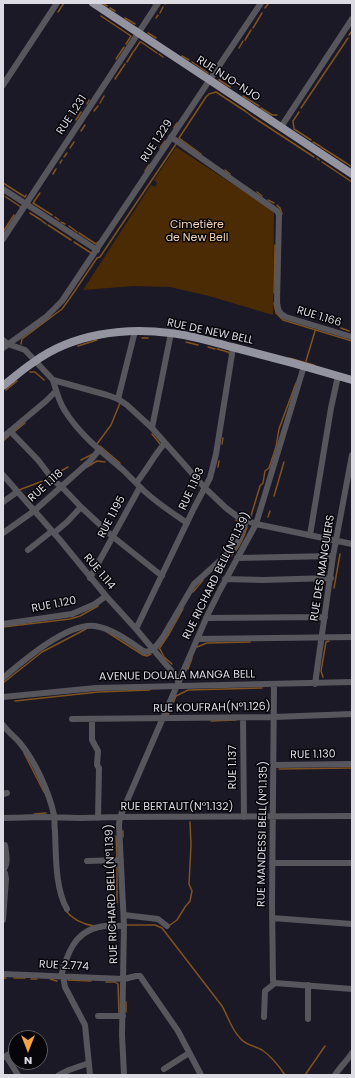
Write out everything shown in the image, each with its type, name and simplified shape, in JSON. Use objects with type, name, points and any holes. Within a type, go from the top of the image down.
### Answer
[{"type":"main road","name":"RUE NJO-NJO","points":[[93,3],[352,174]]},
{"type":"main road","name":"RUE DE NEW BELL","points":[[3,386],[34,361],[62,346],[102,334],[135,331],[171,333],[304,366],[352,380]]},
{"type":"street","points":[[3,84],[57,3]]},
{"type":"street","name":"RUE 1.231","points":[[3,239],[158,3]]},
{"type":"street","name":"RUE 1.229","points":[[5,344],[46,317],[59,305],[70,291],[261,3]]},
{"type":"street","points":[[281,127],[352,19]]},
{"type":"street","name":"RUE 1.166","points":[[171,137],[277,211],[279,215],[277,309],[280,314],[352,337]]},
{"type":"street","points":[[3,189],[97,250]]},
{"type":"street","points":[[118,399],[135,331]]},
{"type":"street","points":[[152,428],[171,333]]},
{"type":"street","points":[[5,344],[25,350],[53,380],[60,401],[68,416],[99,450],[162,506],[187,524]]},
{"type":"street","name":"RUE 1.193","points":[[136,629],[210,478],[216,454],[233,348]]},
{"type":"street","name":"RUE RICHARD BELL(N°1.139)","points":[[124,1075],[122,1035],[124,916],[120,817],[164,719],[206,618],[225,579],[256,524],[304,366]]},
{"type":"street","points":[[310,535],[331,408],[338,376]]},
{"type":"street","points":[[53,380],[118,399],[135,411],[205,488],[232,513],[246,521],[352,544]]},
{"type":"street","points":[[3,437],[46,402],[56,390]]},
{"type":"street","points":[[10,431],[38,460],[54,481],[61,486],[81,507],[112,536],[162,576]]},
{"type":"street","name":"RUE 1.195","points":[[90,578],[144,474],[156,454],[165,443]]},
{"type":"street","name":"RUE 1.118","points":[[3,533],[34,511],[90,461],[99,450]]},
{"type":"street","name":"RUE DES MANGUIERS","points":[[315,684],[333,556],[352,455]]},
{"type":"street","name":"RUE 1.114","points":[[3,475],[174,674],[178,684]]},
{"type":"street","points":[[3,502],[17,492]]},
{"type":"street","points":[[28,550],[70,519],[81,507]]},
{"type":"street","points":[[3,678],[53,640],[72,630],[90,626],[102,628],[115,634],[145,652],[153,649],[161,641],[195,582],[230,552],[237,543],[246,521]]},
{"type":"street","points":[[237,558],[333,556]]},
{"type":"street","points":[[225,579],[263,580],[331,578]]},
{"type":"street","name":"RUE 1.120","points":[[3,624],[72,614],[95,604],[106,596]]},
{"type":"street","points":[[206,618],[325,617]]},
{"type":"street","points":[[197,639],[352,637]]},
{"type":"street","name":"AVENUE DOUALA MANGA BELL","points":[[3,697],[87,688],[178,684],[274,685],[352,682]]},
{"type":"street","name":"RUE MANDESSI BELL(N°1.135)","points":[[274,685],[272,918],[273,981],[275,983]]},
{"type":"street","name":"RUE KOUFRAH(N°1.126)","points":[[72,719],[243,718],[352,714]]},
{"type":"street","name":"RUE 1.137","points":[[243,718],[244,817]]},
{"type":"street","points":[[92,719],[92,740],[98,754],[97,764],[99,768],[98,818]]},
{"type":"street","points":[[3,725],[21,744],[38,772],[49,798],[54,817],[59,888],[62,901],[67,909]]},
{"type":"street","name":"RUE 1.130","points":[[274,765],[352,764]]},
{"type":"street","name":"RUE BERTAUT(N°1.132)","points":[[3,818],[352,816]]},
{"type":"street","points":[[3,920],[6,879],[3,870],[6,867],[5,845]]},
{"type":"street","points":[[87,861],[121,860]]},
{"type":"street","points":[[272,863],[352,863]]},
{"type":"street","points":[[124,916],[158,920],[167,926]]},
{"type":"street","points":[[272,918],[352,924]]},
{"type":"street","points":[[90,1075],[85,1025],[65,987],[62,976],[72,945],[83,934],[99,927],[124,926]]},
{"type":"street","name":"RUE 2.774","points":[[3,974],[124,980],[140,976],[178,1031],[189,1053]]},
{"type":"street","points":[[264,1017],[265,991],[275,983],[352,989]]},
{"type":"street","points":[[308,985],[308,1019]]},
{"type":"street","points":[[98,1016],[123,1016]]},
{"type":"street","points":[[164,1069],[189,1053],[199,1074]]},
{"type":"street","points":[[335,1075],[339,1068],[349,1059],[352,1054]]},
{"type":"street","points":[[5,1057],[18,1075]]},
{"type":"street","points":[[59,1075],[89,1063]]},
{"type":"green space","name":"Cimetière de New Bell","points":[[176,147],[274,211],[273,315],[209,296],[170,287],[134,286],[83,290],[151,185],[155,187],[157,183],[154,180]]},
{"type":"waterway","points":[[58,12],[64,3]]},
{"type":"waterway","points":[[102,3],[107,6]]},
{"type":"waterway","points":[[265,8],[268,4]]},
{"type":"waterway","points":[[160,13],[163,7]]},
{"type":"waterway","points":[[110,8],[115,11]]},
{"type":"waterway","points":[[253,28],[262,13]]},
{"type":"waterway","points":[[101,16],[131,36],[126,44]]},
{"type":"waterway","points":[[125,18],[135,24]]},
{"type":"waterway","points":[[245,40],[251,30]]},
{"type":"waterway","points":[[349,35],[352,31]]},
{"type":"waterway","points":[[148,33],[156,38]]},
{"type":"waterway","points":[[301,108],[348,38]]},
{"type":"waterway","points":[[239,48],[243,41]]},
{"type":"waterway","points":[[134,51],[140,42]]},
{"type":"waterway","points":[[141,42],[157,53]]},
{"type":"waterway","points":[[116,59],[124,47]]},
{"type":"waterway","points":[[127,62],[133,52]]},
{"type":"waterway","points":[[159,54],[163,57]]},
{"type":"waterway","points":[[182,56],[189,60]]},
{"type":"waterway","points":[[192,62],[208,73]]},
{"type":"waterway","points":[[115,79],[125,64]]},
{"type":"waterway","points":[[221,76],[219,80],[230,87]]},
{"type":"waterway","points":[[201,154],[179,138],[209,94],[216,92],[245,111]]},
{"type":"waterway","points":[[100,103],[104,96]]},
{"type":"waterway","points":[[243,96],[259,106]]},
{"type":"waterway","points":[[87,104],[89,100]]},
{"type":"waterway","points":[[94,111],[98,106]]},
{"type":"waterway","points":[[261,108],[272,115],[277,115]]},
{"type":"waterway","points":[[245,111],[253,117]]},
{"type":"waterway","points":[[76,120],[81,112]]},
{"type":"waterway","points":[[299,112],[293,121],[294,129],[311,140]]},
{"type":"waterway","points":[[253,117],[314,157]]},
{"type":"waterway","points":[[174,128],[177,123]]},
{"type":"waterway","points":[[81,131],[85,125]]},
{"type":"waterway","points":[[160,148],[165,141]]},
{"type":"waterway","points":[[70,148],[74,142]]},
{"type":"waterway","points":[[313,142],[320,146]]},
{"type":"waterway","points":[[21,344],[22,339],[62,309],[97,258],[100,257],[176,144]]},
{"type":"waterway","points":[[321,147],[346,163]]},
{"type":"waterway","points":[[64,157],[67,153]]},
{"type":"waterway","points":[[322,162],[352,182]]},
{"type":"waterway","points":[[346,163],[352,167]]},
{"type":"waterway","points":[[145,171],[149,165]]},
{"type":"waterway","points":[[53,174],[56,169]]},
{"type":"waterway","points":[[225,170],[230,174]]},
{"type":"waterway","points":[[3,183],[25,197],[26,195]]},
{"type":"waterway","points":[[257,192],[262,196]]},
{"type":"waterway","points":[[40,193],[33,203],[52,215]]},
{"type":"waterway","points":[[6,197],[21,207],[20,208]]},
{"type":"waterway","points":[[268,200],[274,203]]},
{"type":"waterway","points":[[277,205],[282,214]]},
{"type":"waterway","points":[[30,213],[41,220]]},
{"type":"waterway","points":[[3,232],[14,215]]},
{"type":"waterway","points":[[55,217],[59,220]]},
{"type":"waterway","points":[[42,221],[46,224]]},
{"type":"waterway","points":[[61,222],[65,224]]},
{"type":"waterway","points":[[48,225],[71,240]]},
{"type":"waterway","points":[[69,226],[77,232]]},
{"type":"waterway","points":[[79,233],[96,244],[98,242]]},
{"type":"waterway","points":[[74,242],[91,253]]},
{"type":"waterway","points":[[274,293],[275,245]]},
{"type":"waterway","points":[[274,303],[276,313],[283,320],[352,341]]},
{"type":"waterway","points":[[341,328],[349,331]]},
{"type":"waterway","points":[[306,361],[315,331]]},
{"type":"waterway","points":[[142,338],[148,338]]},
{"type":"waterway","points":[[78,346],[97,340]]},
{"type":"waterway","points":[[186,342],[198,345]]},
{"type":"waterway","points":[[208,347],[215,349]]},
{"type":"waterway","points":[[217,349],[230,354]]},
{"type":"waterway","points":[[289,358],[314,365]]},
{"type":"waterway","points":[[30,372],[35,372],[44,380]]},
{"type":"waterway","points":[[6,390],[17,381]]},
{"type":"waterway","points":[[250,519],[260,486],[263,483],[265,471],[269,468],[276,447],[279,429],[296,383]]},
{"type":"waterway","points":[[97,444],[111,425],[120,403]]},
{"type":"waterway","points":[[14,432],[25,423]]},
{"type":"waterway","points":[[152,434],[161,445]]},
{"type":"waterway","points":[[3,441],[9,436]]},
{"type":"waterway","points":[[222,444],[223,438]]},
{"type":"waterway","points":[[100,446],[120,463]]},
{"type":"waterway","points":[[81,460],[93,454]]},
{"type":"waterway","points":[[87,467],[97,461],[105,462]]},
{"type":"waterway","points":[[218,467],[219,461]]},
{"type":"waterway","points":[[274,496],[284,462]]},
{"type":"waterway","points":[[54,475],[68,467]]},
{"type":"waterway","points":[[19,490],[48,479]]},
{"type":"waterway","points":[[268,517],[270,511]]},
{"type":"waterway","points":[[236,520],[243,524]]},
{"type":"waterway","points":[[215,569],[227,560],[239,547],[247,527]]},
{"type":"waterway","points":[[334,588],[340,554]]},
{"type":"waterway","points":[[193,592],[203,580]]},
{"type":"waterway","points":[[3,627],[70,619],[80,616],[98,606]]},
{"type":"waterway","points":[[159,649],[183,609]]},
{"type":"waterway","points":[[3,683],[42,652],[86,629]]},
{"type":"waterway","points":[[107,632],[143,655],[147,656],[151,654]]},
{"type":"waterway","points":[[323,677],[321,671],[326,642],[329,641]]},
{"type":"waterway","points":[[197,647],[207,643],[250,642]]},
{"type":"waterway","points":[[160,649],[164,657],[172,664]]},
{"type":"waterway","points":[[188,669],[192,658]]},
{"type":"waterway","points":[[168,715],[176,696],[188,690],[262,688]]},
{"type":"waterway","points":[[15,701],[98,692],[150,690]]},
{"type":"waterway","points":[[211,721],[236,720]]},
{"type":"waterway","points":[[24,753],[44,792]]},
{"type":"waterway","points":[[279,769],[352,768]]},
{"type":"waterway","points":[[191,806],[191,812]]},
{"type":"waterway","points":[[34,814],[46,813]]},
{"type":"waterway","points":[[170,925],[177,920],[190,901],[192,891],[189,884],[191,845],[190,822]]},
{"type":"waterway","points":[[123,831],[123,837]]},
{"type":"waterway","points":[[116,836],[117,858]]},
{"type":"waterway","points":[[117,862],[117,903]]},
{"type":"waterway","points":[[65,910],[78,921],[94,926]]},
{"type":"waterway","points":[[126,925],[155,925],[162,928],[222,1006],[232,1027],[242,1040],[265,1052],[275,1061],[285,1075]]},
{"type":"waterway","points":[[14,978],[25,978]]},
{"type":"waterway","points":[[31,979],[37,979]]},
{"type":"waterway","points":[[50,979],[57,981]]},
{"type":"waterway","points":[[68,980],[91,981]]},
{"type":"waterway","points":[[106,982],[115,982],[118,984],[119,1014]]},
{"type":"waterway","points":[[126,1002],[126,1012]]},
{"type":"waterway","points":[[305,1075],[325,1046]]}]
